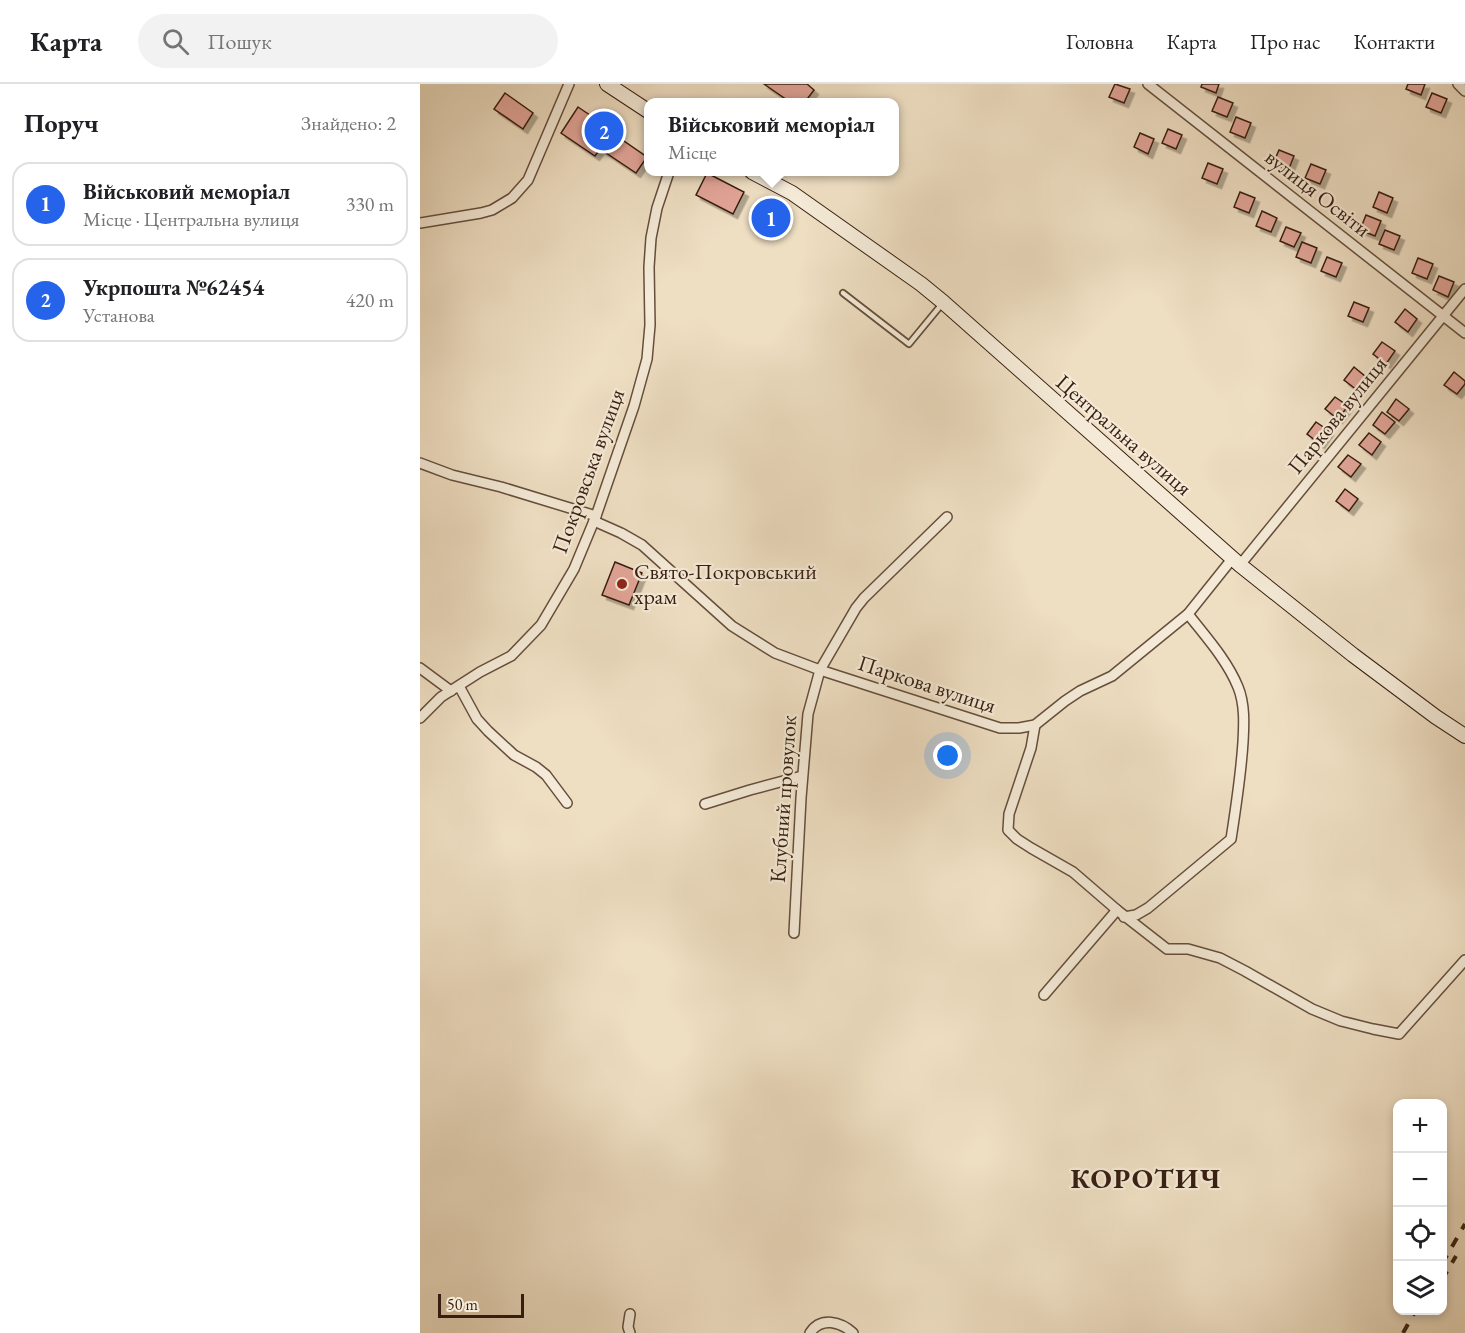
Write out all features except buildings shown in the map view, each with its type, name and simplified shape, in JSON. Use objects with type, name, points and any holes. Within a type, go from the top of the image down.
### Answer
[{"type":"street","points":[[420,223],[481,213],[492,210],[512,198],[528,180],[569,84]]},
{"type":"street","points":[[607,84],[644,108]]},
{"type":"street","name":"вулиця Освіти","points":[[1148,84],[1465,333]]},
{"type":"street","points":[[1458,84],[1465,92]]},
{"type":"street","name":"Покровська вулиця","points":[[420,718],[441,697],[511,656],[541,625],[574,569],[595,519],[647,359],[650,325],[651,238],[657,208],[667,176]]},
{"type":"street","name":"Центральна вулиця","points":[[761,176],[792,193],[921,284],[1236,562],[1362,662],[1465,736]]},
{"type":"street","name":"Паркова вулиця","points":[[420,464],[452,475],[501,487],[595,519],[642,545],[732,626],[775,653],[820,670],[1000,728],[1019,728],[1035,725],[1065,700],[1113,676],[1188,614],[1236,562],[1465,289]]},
{"type":"street","name":"Клубний провулок","points":[[794,933],[802,776],[808,714],[820,670],[864,598],[947,517]]},
{"type":"street","points":[[1120,914],[1136,915],[1148,908],[1231,839],[1241,767],[1244,718],[1242,704],[1239,689],[1230,669],[1188,614]]},
{"type":"street","points":[[420,668],[455,688],[488,731],[514,755],[546,775],[567,803]]},
{"type":"street","points":[[1035,725],[1031,748],[1009,814],[1008,830],[1017,839],[1073,872],[1120,914],[1167,949],[1188,950],[1220,958],[1312,1009],[1352,1024],[1399,1034],[1465,960]]},
{"type":"street","points":[[705,804],[802,776]]},
{"type":"street","points":[[1044,995],[1120,914]]},
{"type":"street","points":[[630,1314],[628,1327],[630,1333]]},
{"type":"street","points":[[811,1331],[825,1323],[832,1322],[845,1326],[853,1333]]},
{"type":"lane","points":[[843,293],[909,344],[943,302]]},
{"type":"railway","points":[[1444,1261],[1465,1224]]},
{"type":"railway","points":[[1447,1271],[1456,1256]]},
{"type":"railway","points":[[1403,1333],[1413,1315]]},
{"type":"place","name":"Укрпошта №62454","points":[[604,131]]},
{"type":"place","name":"Військовий меморіал","points":[[771,218]]},
{"type":"place","name":"Свято-Покровський храм","points":[[622,584]]},
{"type":"district","name":"КОРОТИЧ","points":[[1146,1178]]}]
